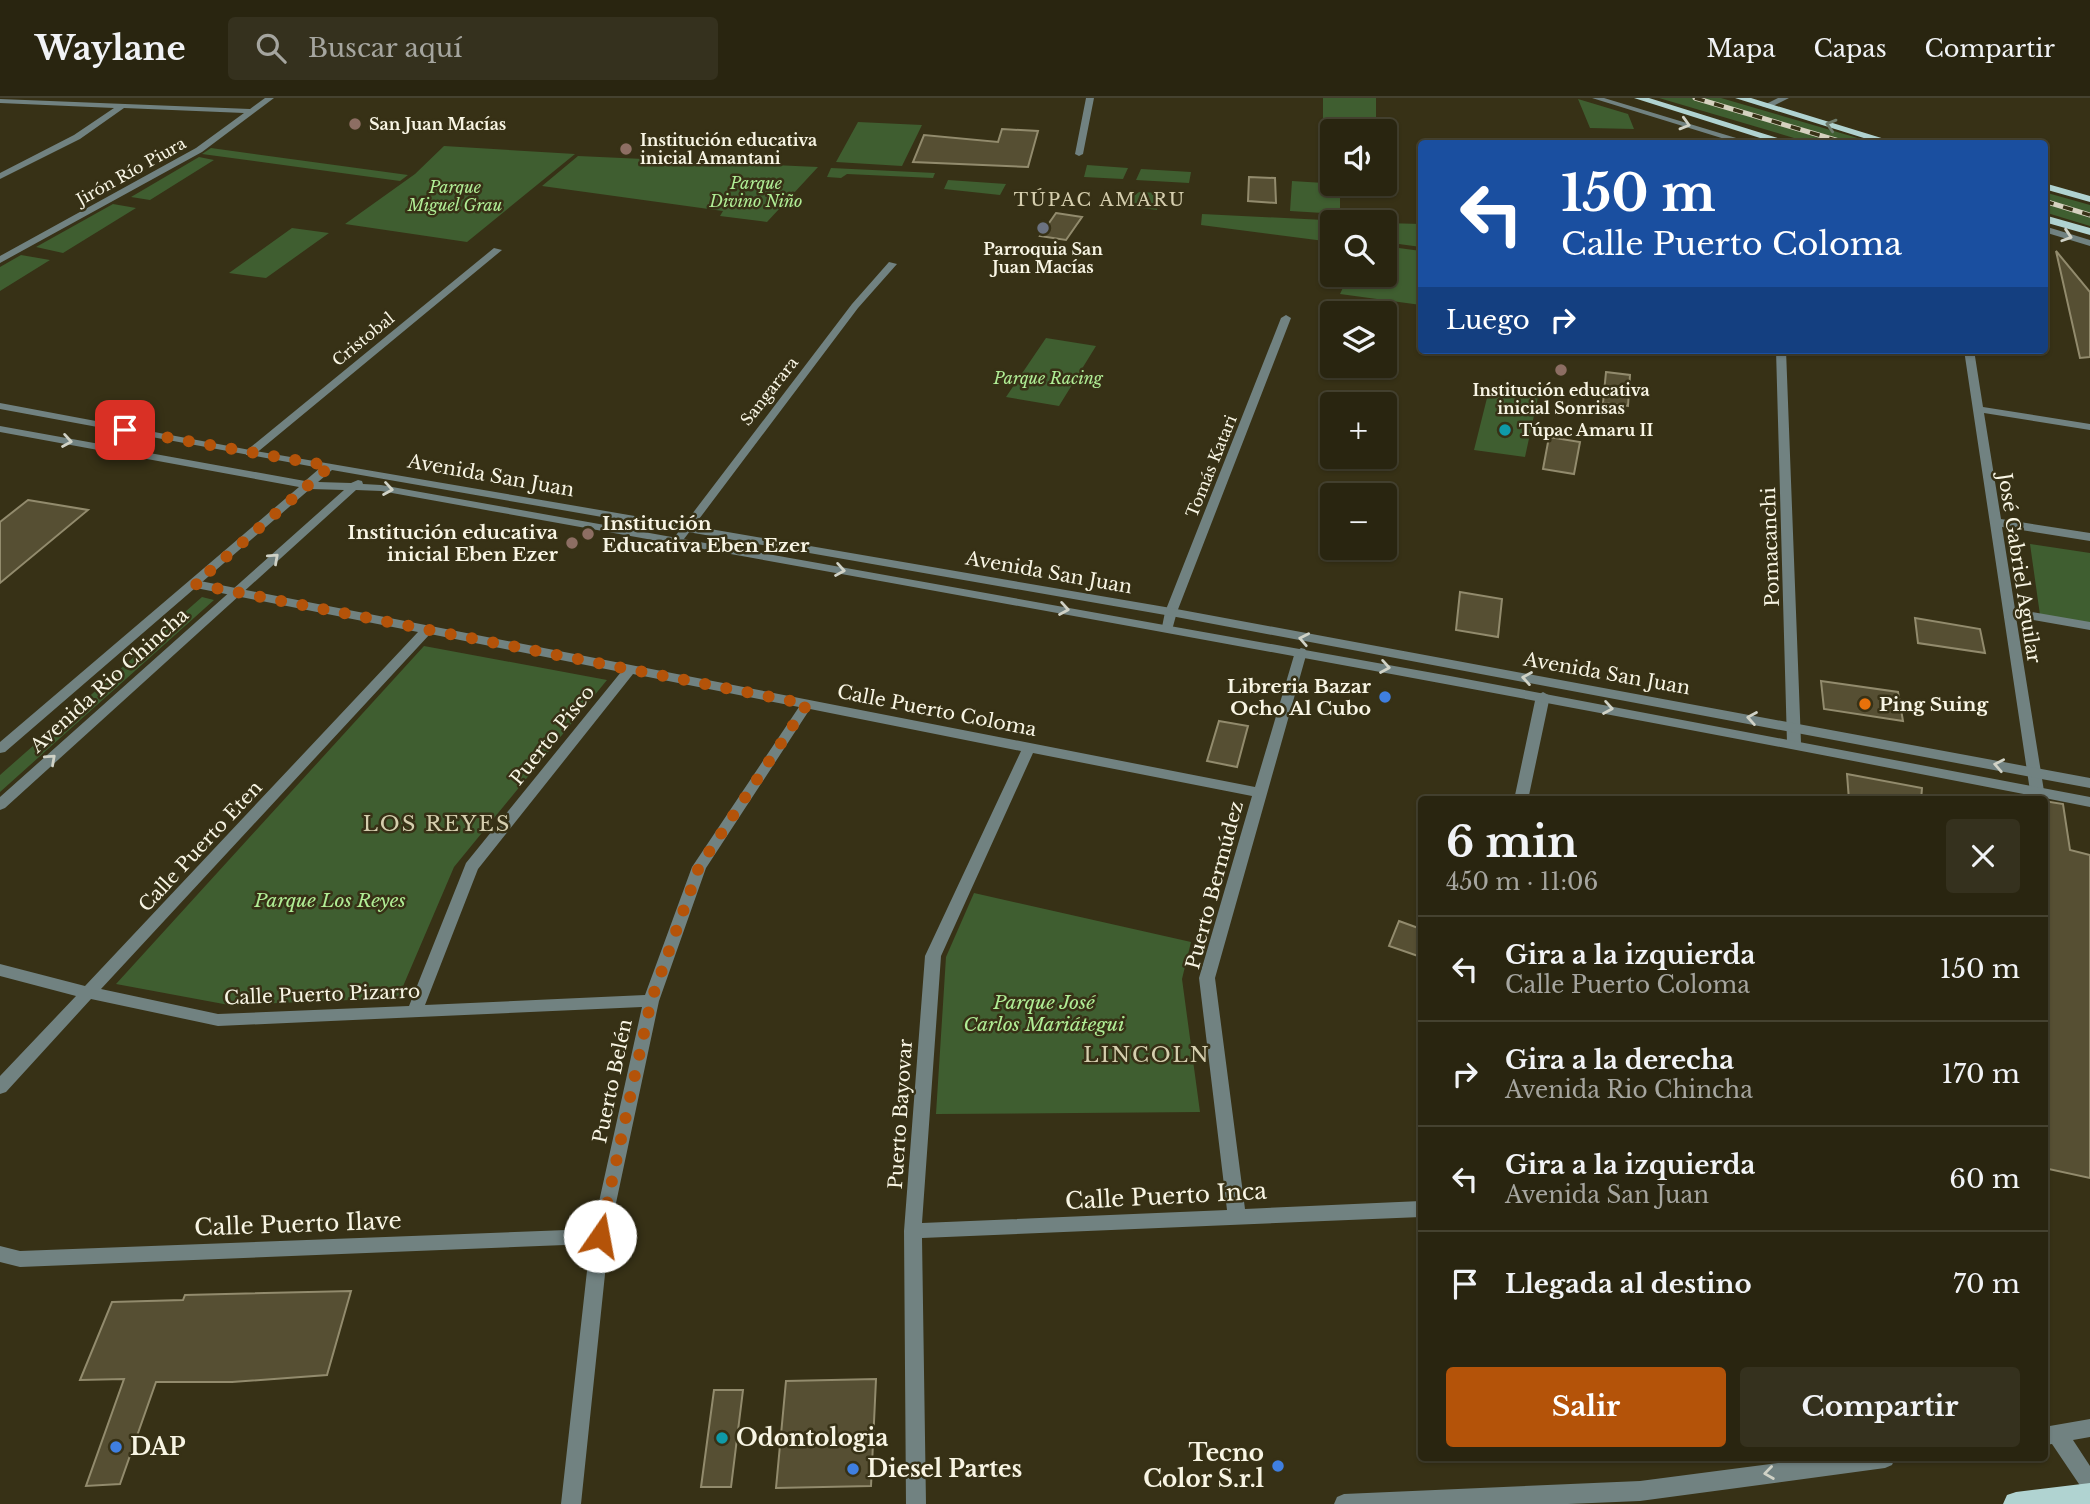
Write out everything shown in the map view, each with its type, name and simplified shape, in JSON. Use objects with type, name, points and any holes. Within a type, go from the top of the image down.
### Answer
[{"type":"main road","points":[[1638,98],[1648,113]]},
{"type":"main road","points":[[1638,98],[1779,140]]},
{"type":"main road","points":[[1740,98],[1882,140]]},
{"type":"main road","points":[[2048,187],[2090,199]]},
{"type":"main road","points":[[2048,219],[2090,232]]},
{"type":"main road","points":[[2016,1504],[2090,1495]]},
{"type":"street","name":"Jirón Río Piura","points":[[0,260],[199,150],[270,98]]},
{"type":"street","points":[[1079,154],[1090,98]]},
{"type":"street","points":[[1596,98],[1739,140]]},
{"type":"street","points":[[1766,106],[1785,98]]},
{"type":"street","points":[[0,101],[251,111]]},
{"type":"street","points":[[0,176],[77,137],[121,107]]},
{"type":"street","points":[[2048,230],[2090,243]]},
{"type":"street","name":"Cristobal","points":[[250,453],[497,250]]},
{"type":"street","name":"Sangarara","points":[[680,535],[855,306],[891,264]]},
{"type":"street","name":"Tomás Katari","points":[[1168,627],[1171,611],[1286,318]]},
{"type":"street","name":"Pomacanchi","points":[[1781,354],[1794,743]]},
{"type":"street","name":"José Gabriel Aguilar","points":[[1970,354],[2037,791]]},
{"type":"street","name":"Avenida San Juan","points":[[0,406],[371,473],[680,535],[1794,743],[2090,802]]},
{"type":"street","points":[[1978,410],[2090,427]]},
{"type":"street","name":"Avenida San Juan","points":[[0,429],[306,485],[381,488],[1171,611],[1304,639],[1794,725],[2090,783]]},
{"type":"street","name":"Avenida Rio Chincha","points":[[0,749],[330,466]]},
{"type":"street","name":"Avenida Rio Chincha","points":[[0,805],[371,473]]},
{"type":"street","points":[[1996,522],[2090,537]]},
{"type":"street","name":"Calle Puerto Coloma","points":[[195,584],[1260,793]]},
{"type":"street","points":[[2009,612],[2090,626]]},
{"type":"street","name":"Calle Puerto Eten","points":[[0,1087],[427,630]]},
{"type":"street","name":"Puerto Bermúdez","points":[[1237,1217],[1208,978],[1301,652]]},
{"type":"street","name":"Puerto Pisco","points":[[414,1012],[471,867],[630,669]]},
{"type":"street","points":[[1522,796],[1543,696]]},
{"type":"street","name":"Puerto Belén","points":[[571,1504],[600,1236],[651,1001],[699,867],[807,704]]},
{"type":"street","name":"Puerto Bayovar","points":[[916,1504],[914,1231],[933,956],[1029,747]]},
{"type":"street","name":"Calle Puerto Pizarro","points":[[0,970],[89,993],[218,1020],[651,1001]]},
{"type":"street","name":"Calle Puerto Inca","points":[[914,1231],[1418,1209]]},
{"type":"street","name":"Calle Puerto Ilave","points":[[0,1254],[20,1259],[600,1236]]},
{"type":"street","points":[[2090,1428],[2051,1435],[2090,1483]]},
{"type":"street","points":[[1344,1504],[1640,1491],[1863,1461]]},
{"type":"green space","points":[[1323,98],[1376,98],[1376,119],[1323,119]]},
{"type":"green space","points":[[1659,98],[1721,98],[1865,140],[1801,140]]},
{"type":"green space","points":[[1578,99],[1628,114],[1634,129],[1590,128]]},
{"type":"green space","points":[[858,122],[922,125],[902,166],[836,162]]},
{"type":"green space","name":"Parque Miguel Grau","points":[[444,146],[575,154],[467,242],[345,224],[415,174]]},
{"type":"green space","points":[[211,148],[408,175],[400,181],[202,154]]},
{"type":"green space","name":"Parque Divino Niño","points":[[578,156],[818,167],[767,222],[720,216],[723,211],[542,186]]},
{"type":"green space","points":[[199,157],[214,160],[150,200],[131,197]]},
{"type":"green space","points":[[1087,165],[1128,168],[1123,179],[1084,177]]},
{"type":"green space","points":[[831,168],[935,173],[933,178],[847,174],[841,178],[827,177]]},
{"type":"green space","points":[[1141,169],[1191,172],[1189,183],[1136,180]]},
{"type":"green space","points":[[948,180],[1006,184],[1000,195],[944,189]]},
{"type":"green space","points":[[1292,181],[1320,183],[1320,196],[1340,196],[1340,210],[1320,210],[1320,213],[1290,211]]},
{"type":"green space","points":[[1139,192],[1160,193],[1157,210],[1133,207],[1131,198]]},
{"type":"green space","points":[[2048,193],[2090,205],[2090,226],[2048,213]]},
{"type":"green space","points":[[113,204],[136,208],[63,253],[36,247]]},
{"type":"green space","points":[[1202,214],[1320,220],[1320,240],[1201,225]]},
{"type":"green space","points":[[1397,223],[1418,224],[1418,247],[1397,244]]},
{"type":"green space","points":[[292,228],[329,233],[266,278],[229,273]]},
{"type":"green space","points":[[1397,248],[1418,251],[1418,305],[1340,294],[1343,287],[1397,287]]},
{"type":"green space","points":[[21,255],[50,260],[0,291],[0,267]]},
{"type":"green space","name":"Parque Racing","points":[[1046,338],[1096,346],[1059,406],[1006,397]]},
{"type":"green space","points":[[1489,390],[1538,397],[1525,457],[1474,450]]},
{"type":"green space","points":[[2030,544],[2090,553],[2090,623],[2040,615]]},
{"type":"green space","points":[[202,597],[214,600],[0,792],[0,775]]},
{"type":"green space","name":"Parque Los Reyes","points":[[424,646],[607,680],[454,867],[398,998],[229,1005],[116,984]]},
{"type":"green space","name":"Parque José Carlos Mariátegui","points":[[974,893],[1191,942],[1182,979],[1200,1112],[936,1114],[946,957]]},
{"type":"building","points":[[1002,129],[1038,131],[1028,167],[913,162],[924,135],[998,142]]},
{"type":"building","points":[[1249,177],[1275,178],[1276,203],[1248,201]]},
{"type":"building","points":[[1056,213],[1082,217],[1066,240],[1040,236]]},
{"type":"building","points":[[2056,251],[2090,292],[2090,357],[2080,358]]},
{"type":"building","points":[[1606,372],[1630,375],[1628,406],[1603,403]]},
{"type":"building","points":[[1549,437],[1580,442],[1574,474],[1543,469]]},
{"type":"building","points":[[28,500],[88,510],[0,583],[0,522]]},
{"type":"building","points":[[1460,592],[1502,599],[1498,637],[1456,630]]},
{"type":"building","points":[[1915,618],[1980,629],[1985,653],[1918,643]]},
{"type":"building","points":[[1821,681],[1898,692],[1903,721],[1824,709]]},
{"type":"building","points":[[1219,721],[1248,726],[1237,767],[1207,761]]},
{"type":"building","points":[[1847,774],[1922,788],[1921,796],[1849,796]]},
{"type":"building","points":[[2048,802],[2063,804],[2070,850],[2090,855],[2090,1178],[2048,1169]]},
{"type":"building","points":[[1399,921],[1418,928],[1418,956],[1389,946]]},
{"type":"building","points":[[351,1291],[327,1375],[232,1382],[156,1382],[120,1484],[86,1486],[124,1379],[80,1380],[112,1302],[183,1300],[185,1295]]},
{"type":"building","points":[[876,1379],[871,1486],[776,1488],[786,1381]]},
{"type":"building","name":"Odontologia","points":[[714,1390],[743,1390],[731,1487],[701,1487]]},
{"type":"railway","points":[[1695,98],[1836,140]]},
{"type":"railway","points":[[2048,202],[2090,215]]},
{"type":"place","name":"San Juan Macías","points":[[355,124]]},
{"type":"place","name":"Institución educativa inicial Amantani","points":[[626,149]]},
{"type":"place","name":"Parroquia San Juan Macías","points":[[1043,228]]},
{"type":"place","name":"Institución educativa inicial Sonrisas","points":[[1561,370]]},
{"type":"place","name":"Túpac Amaru II","points":[[1505,430]]},
{"type":"place","name":"Institución Educativa Eben Ezer","points":[[588,534]]},
{"type":"place","name":"Institución educativa inicial Eben Ezer","points":[[572,543]]},
{"type":"place","name":"Libreria Bazar Ocho Al Cubo","points":[[1385,697]]},
{"type":"place","name":"Ping Suing","points":[[1865,704]]},
{"type":"place","name":"Odontologia","points":[[722,1438]]},
{"type":"place","name":"DAP","points":[[116,1447]]},
{"type":"place","name":"Tecno Color S.r.l","points":[[1278,1466]]},
{"type":"place","name":"Diesel Partes","points":[[853,1469]]},
{"type":"district","name":"TÚPAC AMARU","points":[[1100,200]]},
{"type":"district","name":"LOS REYES","points":[[437,824]]},
{"type":"district","name":"LINCOLN","points":[[1147,1055]]},
{"type":"route","points":[[125,430],[330,466],[195,584],[807,704],[699,867],[651,1001],[600,1236]]}]
